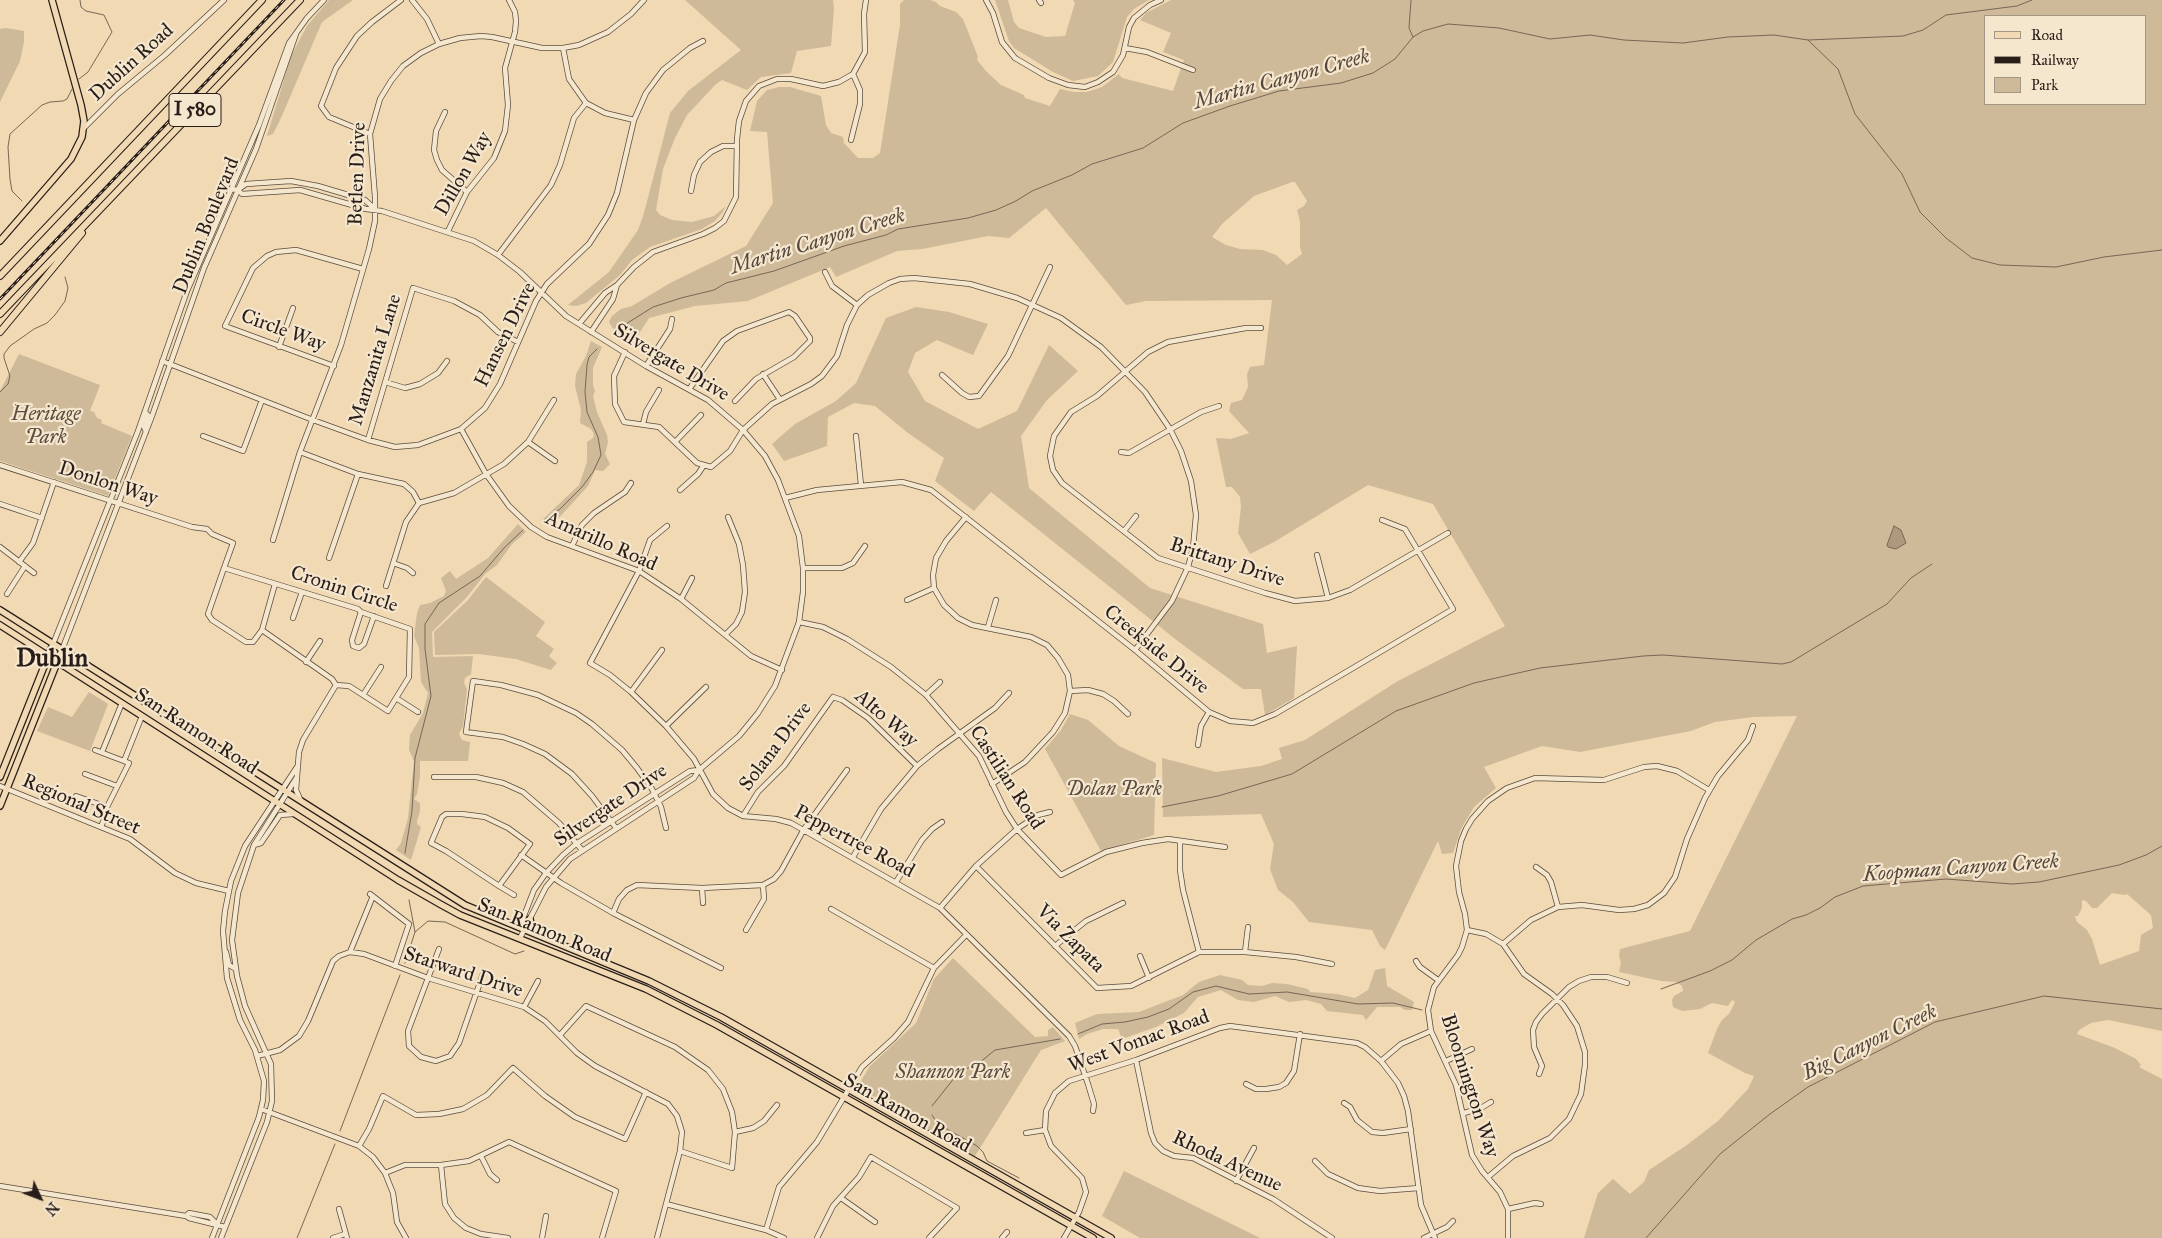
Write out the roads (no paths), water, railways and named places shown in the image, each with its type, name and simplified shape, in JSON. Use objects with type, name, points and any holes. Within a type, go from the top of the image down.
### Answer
[{"type":"highway","name":"I 580","points":[[0,276],[262,0]]},
{"type":"highway","name":"I 580","points":[[0,314],[300,0]]},
{"type":"highway","points":[[0,332],[69,251],[90,221]]},
{"type":"main road","points":[[0,240],[74,156],[80,144],[83,129],[81,105],[52,0]]},
{"type":"main road","name":"San Ramon Road","points":[[0,610],[456,900],[523,930],[649,981],[720,1017],[1111,1238]]},
{"type":"main road","name":"San Ramon Road","points":[[0,625],[398,880],[440,904],[460,915],[646,989],[717,1025],[1093,1238]]},
{"type":"main road","name":"Dublin Boulevard","points":[[0,777],[53,644]]},
{"type":"main road","name":"Dublin Boulevard","points":[[0,806],[62,650]]},
{"type":"main road","name":"San Ramon Road","points":[[530,919],[536,934]]},
{"type":"street","name":"Dublin Road","points":[[83,129],[118,94],[151,67],[224,0]]},
{"type":"street","name":"Dublin Boulevard","points":[[53,644],[145,412],[187,291],[259,125],[289,43],[324,0]]},
{"type":"street","points":[[370,134],[329,117],[320,106],[336,68],[357,36],[401,0]]},
{"type":"street","points":[[412,0],[427,19],[439,44]]},
{"type":"street","name":"Dillon Way","points":[[448,232],[467,192],[489,166],[501,143],[508,104],[505,68],[516,22],[515,12],[509,0]]},
{"type":"street","points":[[591,332],[613,299],[618,286],[634,267],[653,252],[703,234],[724,221],[736,197],[736,146],[739,121],[744,105],[751,94],[760,86],[782,78],[815,86],[828,86],[853,74],[865,52],[864,14],[866,0]]},
{"type":"street","points":[[986,0],[993,13],[1002,42],[1015,58],[1049,78],[1068,85],[1085,87],[1103,79],[1117,66],[1125,48],[1129,27],[1134,18],[1150,5],[1161,0]]},
{"type":"street","name":"Betlen Drive","points":[[273,540],[300,452],[334,366],[363,269],[375,221],[370,134],[380,99],[391,81],[412,59],[439,44],[460,38],[481,36],[542,48],[563,48],[596,39],[608,32],[642,1]]},
{"type":"street","name":"Dublin Boulevard","points":[[62,650],[146,432],[204,268],[267,120],[295,41],[296,33]]},
{"type":"street","name":"Hansen Drive","points":[[162,361],[313,420],[368,440],[395,447],[418,445],[461,429],[485,408],[500,384],[542,293],[557,272],[589,244],[608,215],[617,193],[634,120],[639,106],[654,80],[690,48],[703,41]]},
{"type":"street","points":[[563,48],[569,79],[574,89],[586,103],[605,113],[634,120]]},
{"type":"street","points":[[1125,48],[1147,52],[1194,70]]},
{"type":"street","points":[[851,140],[860,104],[860,90],[853,74]]},
{"type":"street","points":[[498,255],[551,186],[560,165],[574,118],[586,103]]},
{"type":"street","points":[[445,112],[436,130],[434,140],[437,160],[442,170],[467,192]]},
{"type":"street","points":[[691,190],[694,175],[700,162],[711,152],[723,146],[736,146]]},
{"type":"street","name":"Silvergate Drive","points":[[238,190],[246,184],[291,181],[318,186],[365,200],[375,209]]},
{"type":"street","name":"Silvergate Drive","points":[[231,189],[238,190],[242,194],[300,190],[366,209],[375,209],[448,232],[474,242],[498,255],[520,272],[566,316],[646,366],[690,388],[708,400],[743,430],[765,456],[785,498],[799,536],[803,568],[799,622],[782,670],[767,700],[748,726],[728,747],[699,770],[694,778],[582,850],[553,878],[538,900],[520,938]]},
{"type":"street","name":"Circle Way","points":[[334,366],[224,326],[249,274],[259,261],[276,252],[296,250],[363,269]]},
{"type":"street","points":[[942,375],[969,397],[979,396],[1008,356],[1034,305],[1050,267]]},
{"type":"street","points":[[825,272],[832,286],[857,305]]},
{"type":"street","points":[[624,352],[614,376],[615,404],[624,422],[659,427],[697,463],[711,467],[730,451],[743,430],[779,398],[811,384],[826,371],[837,356],[847,324],[857,305],[868,294],[900,279],[914,278],[970,284],[1034,305],[1085,334],[1127,371],[1145,392],[1170,429],[1186,464],[1194,498],[1194,533],[1188,567],[1172,601],[1135,650]]},
{"type":"street","points":[[579,324],[605,293],[618,286]]},
{"type":"street","name":"Manzanita Lane","points":[[368,440],[413,288],[454,301],[480,315],[498,332],[518,342]]},
{"type":"street","points":[[279,346],[293,308]]},
{"type":"street","points":[[690,388],[723,341],[737,332],[789,312],[795,316],[810,338],[810,342],[794,357],[763,374],[749,385],[735,401]]},
{"type":"street","points":[[646,366],[670,329],[672,319]]},
{"type":"street","name":"Brittany Drive","points":[[1261,328],[1246,328],[1168,342],[1148,352],[1097,396],[1071,412],[1054,436],[1050,456],[1053,470],[1062,483],[1158,558],[1281,598],[1296,601],[1328,598],[1350,590],[1448,534]]},
{"type":"street","points":[[385,382],[405,388],[420,384],[438,373],[448,361]]},
{"type":"street","points":[[763,374],[779,398]]},
{"type":"street","points":[[643,424],[646,412],[659,390]]},
{"type":"street","points":[[203,436],[243,451],[262,400]]},
{"type":"street","points":[[386,586],[406,522],[419,503],[454,493],[504,464],[528,442],[554,400]]},
{"type":"street","points":[[1121,452],[1129,453],[1201,412],[1219,406]]},
{"type":"street","name":"Dublin Boulevard","points":[[145,412],[148,415],[144,427],[146,432]]},
{"type":"street","points":[[675,442],[701,415]]},
{"type":"street","name":"Amarillo Road","points":[[461,429],[486,474],[509,506],[531,527],[547,537],[639,571],[681,599],[751,656],[782,670]]},
{"type":"street","points":[[856,436],[861,485]]},
{"type":"street","points":[[528,442],[555,461]]},
{"type":"street","points":[[300,452],[358,474],[404,484],[413,492],[419,503]]},
{"type":"street","name":"Donlon Way","points":[[0,465],[192,527],[207,529],[212,534],[233,543],[224,568]]},
{"type":"street","points":[[680,490],[698,474],[704,465]]},
{"type":"street","points":[[329,558],[358,474]]},
{"type":"street","points":[[20,562],[33,543],[54,482]]},
{"type":"street","name":"Creekside Drive","points":[[785,498],[817,490],[902,482],[931,490],[1135,650],[1210,712],[1230,721],[1253,723],[1275,714],[1453,609],[1418,551]]},
{"type":"street","points":[[572,546],[582,525],[594,513],[625,492],[631,483]]},
{"type":"street","points":[[0,504],[42,518]]},
{"type":"street","points":[[1124,531],[1136,516]]},
{"type":"street","points":[[725,635],[736,624],[742,612],[745,592],[739,544],[728,517]]},
{"type":"street","points":[[966,518],[946,541],[936,558],[933,574],[934,588],[944,605],[958,618],[972,625],[1031,637],[1047,644],[1058,658],[1068,676],[1070,691],[1065,713],[1053,732],[1025,762],[992,784]]},
{"type":"street","points":[[1382,520],[1405,529],[1418,551]]},
{"type":"street","points":[[639,571],[650,540],[667,526]]},
{"type":"street","points":[[803,568],[842,568],[854,563],[865,546]]},
{"type":"street","points":[[0,547],[34,573]]},
{"type":"street","points":[[1317,555],[1328,598]]},
{"type":"street","points":[[393,563],[407,568],[413,574]]},
{"type":"street","points":[[7,594],[25,566]]},
{"type":"street","points":[[224,568],[208,614],[212,620],[246,642],[253,642],[262,630],[275,584]]},
{"type":"street","name":"Cronin Circle","points":[[224,568],[358,609],[361,612],[410,629],[409,677],[396,698]]},
{"type":"street","name":"Peppertree Road","points":[[639,571],[590,663],[610,675],[631,692],[666,726],[694,760],[713,794],[728,808],[743,816],[776,819],[804,829],[940,908],[1069,1036],[1075,1046],[1094,1104],[1093,1111]]},
{"type":"street","points":[[681,599],[692,578]]},
{"type":"street","points":[[906,600],[934,588]]},
{"type":"street","points":[[293,618],[302,592]]},
{"type":"street","points":[[988,627],[996,600]]},
{"type":"street","points":[[361,612],[352,640],[353,646],[359,648],[364,644],[374,616]]},
{"type":"street","name":"Castilian Road","points":[[799,622],[823,627],[847,639],[891,667],[926,696],[978,756],[1006,812],[1017,829],[1061,874],[1106,852],[1142,843],[1168,840],[1180,841]]},
{"type":"street","points":[[262,630],[332,680],[336,685],[349,686],[388,711],[396,698],[418,712]]},
{"type":"street","points":[[306,662],[320,641]]},
{"type":"street","points":[[631,692],[662,650]]},
{"type":"street","points":[[363,695],[381,667]]},
{"type":"street","points":[[616,828],[572,774],[545,754],[503,737],[466,732],[473,681],[501,685],[538,695],[576,713],[607,736],[630,758],[654,794],[666,828]]},
{"type":"street","points":[[926,696],[940,682]]},
{"type":"street","points":[[301,803],[296,790],[297,768],[303,740],[336,685]]},
{"type":"street","points":[[666,726],[706,687]]},
{"type":"street","points":[[1070,691],[1088,690],[1103,694],[1128,714]]},
{"type":"street","points":[[832,691],[834,697]]},
{"type":"street","points":[[853,857],[881,809],[917,766],[995,708],[1009,694]]},
{"type":"street","name":"Alto Way","points":[[834,697],[842,700],[868,718],[917,766]]},
{"type":"street","name":"Solana Drive","points":[[743,816],[758,792],[784,766],[834,697]]},
{"type":"street","points":[[102,752],[122,703]]},
{"type":"street","points":[[1198,745],[1202,726],[1210,712]]},
{"type":"street","points":[[124,761],[142,716]]},
{"type":"street","points":[[1503,944],[1531,920],[1558,907],[1582,905],[1619,910],[1634,909],[1657,900],[1675,877],[1687,839],[1709,790],[1748,740],[1752,726]]},
{"type":"street","points":[[95,750],[129,763],[107,807],[101,827]]},
{"type":"street","name":"Bloomington Way","points":[[1508,1238],[1508,1209],[1500,1192],[1474,1161],[1456,1085],[1431,1031],[1429,1003],[1438,980],[1458,956],[1467,930],[1456,866],[1461,841],[1472,818],[1488,801],[1507,788],[1534,778],[1604,780],[1644,767],[1657,766],[1677,771],[1709,790]]},
{"type":"street","points":[[284,792],[297,768]]},
{"type":"street","name":"Silvergate Drive","points":[[523,930],[522,921],[540,881],[576,844],[690,771],[699,770]]},
{"type":"street","points":[[613,913],[627,890],[637,885],[702,888],[763,885],[774,879],[781,871],[804,829],[847,770]]},
{"type":"street","points":[[85,774],[117,786]]},
{"type":"street","points":[[212,1238],[260,1109],[264,1080],[257,1056],[240,1020],[230,991],[223,946],[223,931],[229,891],[246,846],[284,792],[297,777]]},
{"type":"street","points":[[434,777],[476,777],[504,783],[523,792],[543,808],[582,850]]},
{"type":"street","name":"Regional Street","points":[[0,786],[130,839],[175,873],[185,878],[196,883],[229,891]]},
{"type":"street","points":[[76,796],[107,807]]},
{"type":"street","points":[[221,1238],[269,1112],[272,1084],[271,1064],[241,997],[232,940],[234,916],[245,866],[277,802]]},
{"type":"street","points":[[940,908],[976,866],[1017,829],[1038,815],[1050,812]]},
{"type":"street","points":[[254,845],[261,843],[280,815],[294,814]]},
{"type":"street","points":[[499,886],[530,844],[508,828],[485,817],[462,814],[446,814],[442,817],[432,843],[499,886],[514,895]]},
{"type":"street","points":[[896,882],[922,840],[942,822]]},
{"type":"street","points":[[1199,952],[1183,890],[1180,870],[1180,841],[1225,847]]},
{"type":"street","points":[[521,855],[553,878],[613,913],[721,968]]},
{"type":"street","name":"Via Zapata","points":[[976,866],[1098,988],[1131,986],[1199,952],[1245,952],[1296,957],[1332,964]]},
{"type":"street","points":[[1536,867],[1547,875],[1551,882],[1558,907]]},
{"type":"street","points":[[746,930],[764,899],[763,885]]},
{"type":"street","points":[[702,888],[703,903]]},
{"type":"street","points":[[257,1056],[284,1047],[302,1032],[333,961],[339,956],[350,952],[372,895],[409,924],[395,966]]},
{"type":"street","points":[[1055,946],[1086,922],[1123,903]]},
{"type":"street","points":[[832,909],[934,968]]},
{"type":"street","points":[[1245,952],[1248,927]]},
{"type":"street","points":[[1467,930],[1486,934],[1503,944],[1524,974],[1557,999],[1571,1015],[1577,1026],[1585,1052],[1584,1079],[1576,1106],[1560,1130],[1541,1144],[1513,1156],[1488,1177]]},
{"type":"street","points":[[766,1230],[779,1187],[817,1142],[862,1066],[894,1038],[908,1022],[934,968],[966,935]]},
{"type":"street","points":[[223,946],[229,965],[236,969]]},
{"type":"street","points":[[439,949],[408,1031],[409,1046],[421,1057],[436,1061],[450,1056],[459,1043],[484,971]]},
{"type":"street","name":"Starward Drive","points":[[350,952],[364,954],[475,994],[524,1007],[544,1021],[577,1053],[595,1066],[668,1104],[677,1116],[682,1132],[680,1151],[657,1238]]},
{"type":"street","points":[[1140,956],[1149,978]]},
{"type":"street","points":[[1416,961],[1420,967],[1438,980]]},
{"type":"street","points":[[1539,1074],[1542,1066],[1534,1048],[1533,1030],[1536,1022],[1557,999],[1569,987],[1591,977],[1607,977],[1627,983]]},
{"type":"street","points":[[524,1007],[538,981]]},
{"type":"street","points":[[560,1036],[586,1006],[675,1047],[708,1070],[723,1089],[732,1112],[735,1132],[732,1168],[680,1151]]},
{"type":"street","name":"West Vomac Road","points":[[1045,1130],[1046,1111],[1055,1093],[1069,1081],[1136,1060],[1220,1028],[1230,1026],[1357,1043],[1365,1046],[1382,1061],[1398,1083],[1404,1096],[1411,1129],[1421,1205],[1434,1236]]},
{"type":"street","points":[[1382,1061],[1401,1044],[1431,1031]]},
{"type":"street","points":[[1246,1084],[1256,1089],[1266,1089],[1286,1083],[1294,1071],[1300,1034]]},
{"type":"street","points":[[1446,1061],[1472,1049]]},
{"type":"street","name":"Rhoda Avenue","points":[[1136,1060],[1151,1133],[1155,1143],[1163,1151],[1174,1156],[1193,1158],[1273,1199],[1332,1238]]},
{"type":"street","points":[[359,1146],[369,1129],[383,1096],[416,1115],[440,1114],[463,1109],[488,1095],[513,1068],[545,1096],[575,1117],[625,1139],[646,1092]]},
{"type":"street","points":[[1344,1102],[1350,1107],[1357,1120],[1372,1132],[1384,1133],[1411,1129]]},
{"type":"street","points":[[1464,1113],[1481,1108],[1491,1102]]},
{"type":"street","points":[[735,1132],[752,1128],[764,1121],[777,1105]]},
{"type":"street","points":[[260,1109],[359,1146],[373,1157],[385,1173],[393,1193],[397,1222],[406,1238]]},
{"type":"street","points":[[1026,1133],[1045,1130],[1051,1146],[1082,1178],[1085,1186],[1085,1199],[1064,1238]]},
{"type":"street","points":[[385,1173],[405,1165],[441,1165],[469,1161],[510,1142],[616,1192],[602,1238]]},
{"type":"street","points":[[1236,1181],[1254,1148]]},
{"type":"street","points":[[481,1156],[490,1174],[497,1180]]},
{"type":"street","points":[[817,1238],[834,1206],[859,1177],[871,1157],[957,1208],[928,1238]]},
{"type":"street","points":[[1315,1161],[1328,1174],[1358,1188],[1380,1191],[1419,1188]]},
{"type":"street","points":[[441,1165],[445,1204],[454,1218],[466,1228],[481,1234],[508,1238]]},
{"type":"street","points":[[0,1186],[186,1216],[190,1213],[210,1217],[217,1224],[225,1227]]},
{"type":"street","points":[[841,1198],[876,1222]]},
{"type":"street","points":[[1508,1209],[1535,1203],[1541,1204]]},
{"type":"street","points":[[666,1204],[766,1230],[784,1238]]},
{"type":"street","points":[[334,1238],[346,1236],[339,1209]]},
{"type":"street","points":[[542,1238],[546,1216]]},
{"type":"street","points":[[1424,1238],[1434,1236],[1453,1221]]},
{"type":"street","points":[[1002,1238],[1007,1232]]},
{"type":"waterway","points":[[79,79],[88,72],[112,32],[104,15],[86,11],[81,7],[80,0]]},
{"type":"waterway","points":[[1411,0],[1409,28],[1413,37]]},
{"type":"waterway","name":"Martin Canyon Creek","points":[[618,329],[653,307],[714,290],[726,283],[774,271],[844,246],[886,235],[898,229],[968,218],[996,210],[1032,191],[1072,175],[1092,164],[1143,148],[1183,123],[1230,106],[1279,91],[1341,83],[1373,73],[1395,59],[1413,37],[1423,31],[1448,24],[1499,28],[1550,39],[1590,35],[1624,40],[1683,43],[1728,37],[1774,35],[1808,40],[1903,36],[1923,30],[1946,15],[2017,6],[2032,0]]},
{"type":"waterway","name":"Martin Canyon Creek","points":[[1808,40],[1838,69],[1855,114],[1902,174],[1920,212],[1946,238],[1972,258],[2000,265],[2056,267],[2104,257],[2162,250]]},
{"type":"waterway","points":[[22,201],[12,191],[8,147],[10,134],[42,105],[67,99],[72,89]]},
{"type":"waterway","points":[[0,392],[8,384],[10,376],[4,354],[10,346],[34,329],[47,323],[55,315],[65,301],[68,288],[65,277]]},
{"type":"waterway","name":"Martin Canyon Creek","points":[[543,521],[560,509],[582,487],[593,472],[601,455],[598,437],[587,412],[585,392],[589,357],[597,349]]},
{"type":"waterway","name":"Martin Canyon Creek","points":[[405,853],[412,811],[415,758],[431,696],[425,649],[425,624],[439,603],[480,576],[504,548],[523,530]]},
{"type":"waterway","points":[[1162,807],[1218,796],[1292,774],[1396,711],[1474,683],[1540,668],[1643,656],[1663,655],[1782,664],[1791,662],[1887,604],[1911,578],[1932,564]]},
{"type":"waterway","name":"Koopman Canyon Creek","points":[[1661,989],[1710,971],[1732,960],[1756,940],[1792,919],[1806,915],[1835,897],[1863,886],[1946,879],[2012,884],[2039,882],[2119,865],[2146,855],[2162,846]]},
{"type":"waterway","name":"Martin Canyon Creek","points":[[405,963],[415,932],[409,900]]},
{"type":"waterway","points":[[415,932],[428,921],[445,922],[515,954],[524,951]]},
{"type":"waterway","points":[[340,1131],[400,975]]},
{"type":"waterway","name":"Koopman Canyon Creek","points":[[1078,1034],[1102,1024],[1148,1017],[1169,1009],[1193,992],[1216,986],[1249,994],[1287,992],[1358,1004],[1393,1003],[1422,1010]]},
{"type":"waterway","name":"Big Canyon Creek","points":[[1646,1238],[1720,1154],[1770,1114],[1808,1087],[1935,1022],[2044,996],[2162,1009]]},
{"type":"waterway","name":"Koopman Canyon Creek","points":[[932,1106],[959,1072],[979,1063],[995,1050],[1060,1039]]},
{"type":"waterway","name":"Koopman Canyon Creek","points":[[932,1115],[938,1124],[977,1146],[983,1152],[987,1161],[1019,1178]]},
{"type":"waterway","points":[[297,1238],[335,1144]]},
{"type":"railway","points":[[0,299],[284,0]]},
{"type":"district","name":"Dublin","points":[[52,660]]},
{"type":"park label","name":"Heritage Park","points":[[46,426]]},
{"type":"park label","name":"Dolan Park","points":[[1114,790]]},
{"type":"park label","name":"Shannon Park","points":[[953,1073]]}]
